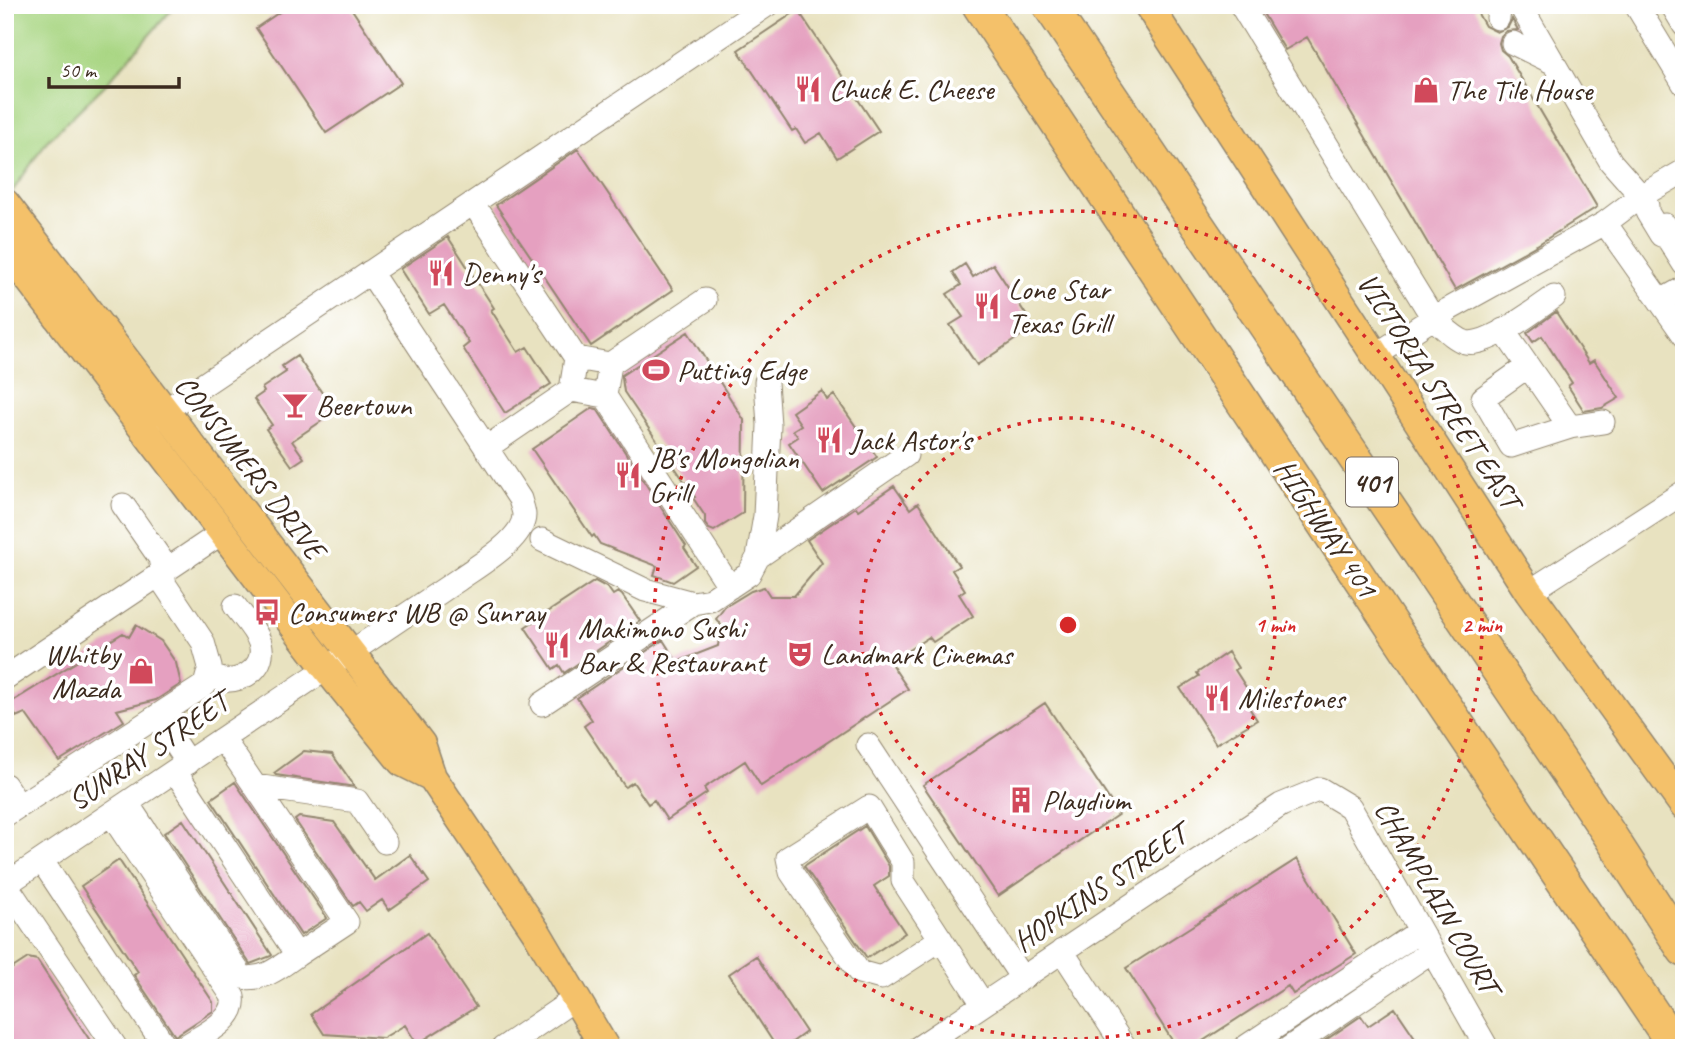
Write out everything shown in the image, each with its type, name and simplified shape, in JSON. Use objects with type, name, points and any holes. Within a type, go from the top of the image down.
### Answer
[{"type":"highway","points":[[971,5],[1029,79]]},
{"type":"highway","name":"HIGHWAY 401","points":[[979,5],[1676,1048]]},
{"type":"highway","name":"401","points":[[1049,5],[1607,831],[1684,950]]},
{"type":"highway","points":[[1063,5],[1136,133]]},
{"type":"main road","name":"VICTORIA STREET EAST","points":[[1148,5],[1529,593],[1684,806]]},
{"type":"main road","name":"CONSUMERS DRIVE","points":[[5,203],[153,418],[223,532],[401,762],[432,777]]},
{"type":"main road","name":"CONSUMERS DRIVE","points":[[5,248],[351,652],[421,744],[432,777],[479,843],[605,1048]]},
{"type":"street","points":[[153,418],[767,5]]},
{"type":"street","points":[[1241,5],[1433,318],[1456,338],[1468,343],[1494,336],[1554,297]]},
{"type":"street","points":[[1520,5],[1611,162],[1644,201],[1647,212],[1661,235],[1667,237],[1684,264]]},
{"type":"street","points":[[1636,5],[1684,84]]},
{"type":"street","points":[[1672,5],[1684,25]]},
{"type":"street","points":[[1513,43],[1552,62]]},
{"type":"street","points":[[1376,355],[1433,318],[1644,201],[1684,171]]},
{"type":"street","points":[[472,203],[576,358],[571,390]]},
{"type":"street","points":[[1605,223],[1684,335]]},
{"type":"street","points":[[370,272],[486,448],[571,390],[605,396]]},
{"type":"street","points":[[1661,301],[1684,288]]},
{"type":"street","points":[[576,358],[610,364],[705,300]]},
{"type":"street","points":[[1503,330],[1570,426]]},
{"type":"street","points":[[610,364],[605,396],[730,587]]},
{"type":"street","points":[[1528,366],[1483,398],[1511,446],[1570,426],[1603,422]]},
{"type":"street","points":[[542,704],[693,603],[710,600],[749,574],[758,558],[765,516],[769,425],[766,382]]},
{"type":"street","name":"SUNRAY STREET","points":[[6,884],[458,580],[513,539],[521,527],[524,513],[520,499],[486,448]]},
{"type":"street","points":[[758,558],[906,455]]},
{"type":"street","points":[[1529,593],[1684,492]]},
{"type":"street","points":[[5,785],[12,811],[205,685],[210,667],[203,642],[165,585],[160,558],[123,505]]},
{"type":"street","points":[[5,678],[223,532]]},
{"type":"street","points":[[542,540],[645,590],[693,603]]},
{"type":"street","points":[[208,675],[226,680],[236,679],[250,674],[259,665],[262,655],[260,641],[235,606]]},
{"type":"street","points":[[157,716],[181,767],[298,955]]},
{"type":"street","points":[[119,808],[242,977],[251,979],[265,976],[298,955],[347,922],[223,739]]},
{"type":"street","points":[[868,745],[1022,978]]},
{"type":"street","points":[[255,786],[357,801],[386,842]]},
{"type":"street","name":"HOPKINS STREET","points":[[918,1048],[1281,805],[1320,789]]},
{"type":"street","name":"CHAMPLAIN COURT","points":[[1320,789],[1350,807],[1487,1048]]},
{"type":"street","points":[[941,939],[881,978],[859,972],[792,872],[788,858],[869,807],[903,862],[903,881],[941,939],[983,1004]]},
{"type":"street","points":[[119,808],[233,997],[234,1003],[229,1017],[183,1048]]},
{"type":"street","points":[[42,861],[166,1048]]},
{"type":"street","points":[[6,884],[116,1048]]},
{"type":"street","points":[[1244,1048],[1426,941]]},
{"type":"street","points":[[1289,1048],[1426,941]]},
{"type":"street","points":[[1062,951],[1125,1048]]},
{"type":"street","points":[[503,1048],[576,998]]},
{"type":"green space","points":[[5,5],[176,5],[106,84],[47,141],[5,202]]},
{"type":"building","points":[[290,5],[349,5],[401,83],[326,133],[256,28]]},
{"type":"building","points":[[1258,5],[1473,5],[1485,26],[1497,32],[1508,27],[1512,19],[1518,30],[1506,31],[1501,36],[1501,50],[1508,56],[1597,207],[1537,245],[1455,290],[1307,37],[1285,50]]},
{"type":"building","name":"Chuck E. Cheese","points":[[798,10],[879,131],[837,158],[821,133],[805,143],[796,129],[792,131],[738,50]]},
{"type":"building","points":[[578,149],[673,290],[591,346],[496,205]]},
{"type":"building","points":[[448,237],[494,308],[491,310],[518,352],[527,347],[551,384],[505,413],[463,348],[469,343],[444,305],[429,314],[400,269]]},
{"type":"building","name":"Lone Star Texas Grill","points":[[965,264],[973,277],[993,264],[1034,327],[977,365],[950,325],[963,317],[947,294],[961,285],[953,272]]},
{"type":"building","points":[[1556,312],[1589,363],[1594,360],[1619,398],[1602,408],[1584,411],[1568,386],[1572,383],[1542,336],[1533,342],[1527,333]]},
{"type":"building","points":[[688,332],[744,420],[743,513],[714,531],[705,524],[705,516],[693,498],[695,497],[624,392],[622,378],[622,375]]},
{"type":"building","name":"Beertown","points":[[297,356],[335,412],[292,441],[304,458],[292,466],[266,429],[272,425],[254,399],[264,392],[262,388],[286,372],[282,366]]},
{"type":"building","name":"Jack Astor's","points":[[822,391],[827,400],[834,395],[877,457],[823,493],[789,443],[798,437],[793,430],[801,425],[792,412]]},
{"type":"building","points":[[592,408],[597,409],[686,546],[684,548],[696,566],[673,582],[654,575],[657,566],[600,544],[594,535],[592,537],[532,449]]},
{"type":"building","name":"Landmark Cinemas","points":[[894,486],[910,509],[918,503],[959,566],[952,570],[965,590],[959,594],[973,616],[933,642],[929,637],[890,662],[908,689],[761,786],[745,761],[704,788],[707,793],[667,820],[654,800],[648,804],[633,782],[625,787],[584,726],[592,720],[577,698],[663,640],[677,662],[718,646],[721,625],[716,619],[725,607],[751,591],[764,587],[770,596],[794,596],[822,563],[807,540],[856,507],[858,510]]},
{"type":"building","points":[[595,581],[608,588],[613,595],[618,592],[622,595],[640,621],[564,673],[559,665],[553,669],[525,627]]},
{"type":"building","points":[[136,625],[161,641],[176,663],[181,684],[156,700],[117,710],[124,721],[59,761],[25,713],[16,717],[10,703],[123,633],[129,637]]},
{"type":"building","name":"Milestones","points":[[1228,652],[1238,668],[1235,670],[1251,695],[1244,700],[1257,720],[1216,744],[1180,688]]},
{"type":"building","name":"Playdium","points":[[1045,703],[1119,814],[998,896],[923,785]]},
{"type":"building","points":[[304,751],[332,754],[355,787],[274,773]]},
{"type":"building","points":[[235,782],[327,918],[301,935],[211,799]]},
{"type":"building","points":[[299,817],[334,822],[375,880],[410,855],[429,882],[389,910],[382,900],[366,911],[359,902],[353,906],[295,820]]},
{"type":"building","points":[[183,820],[271,956],[250,964],[164,833]]},
{"type":"building","points":[[865,826],[889,866],[889,876],[874,886],[905,933],[867,958],[804,866]]},
{"type":"building","points":[[1297,859],[1356,954],[1293,994],[1288,986],[1192,1048],[1177,1048],[1126,968]]},
{"type":"building","points":[[119,860],[213,1002],[213,1011],[175,1036],[134,975],[138,972],[81,886]]},
{"type":"building","points":[[427,933],[476,1007],[417,1044],[405,1025],[383,1038],[324,1034],[311,1014]]},
{"type":"building","points":[[756,956],[806,1032],[784,1048],[777,1048],[729,974]]},
{"type":"building","points":[[28,958],[37,960],[95,1048],[5,1048],[5,973]]},
{"type":"building","points":[[1395,1008],[1422,1048],[1314,1048],[1361,1016],[1368,1026]]},
{"type":"place","name":"Chuck E. Cheese","points":[[808,89]]},
{"type":"place","name":"The Tile House","points":[[1426,90]]},
{"type":"place","name":"Denny's","points":[[441,273]]},
{"type":"place","name":"Lone Star Texas Grill","points":[[987,306]]},
{"type":"place","name":"Putting Edge","points":[[656,370]]},
{"type":"place","name":"Beertown","points":[[295,405]]},
{"type":"place","name":"Jack Astor's","points":[[829,440]]},
{"type":"place","name":"JB's Mongolian Grill","points":[[628,475]]},
{"type":"place","name":"Consumers WB @ Sunray","points":[[267,612]]},
{"type":"place","name":"Makimono Sushi Bar & Restaurant","points":[[557,645]]},
{"type":"place","name":"Landmark Cinemas","points":[[800,654]]},
{"type":"place","name":"Whitby Mazda","points":[[141,671]]},
{"type":"place","name":"Milestones","points":[[1217,698]]},
{"type":"place","name":"Playdium","points":[[1021,800]]}]
